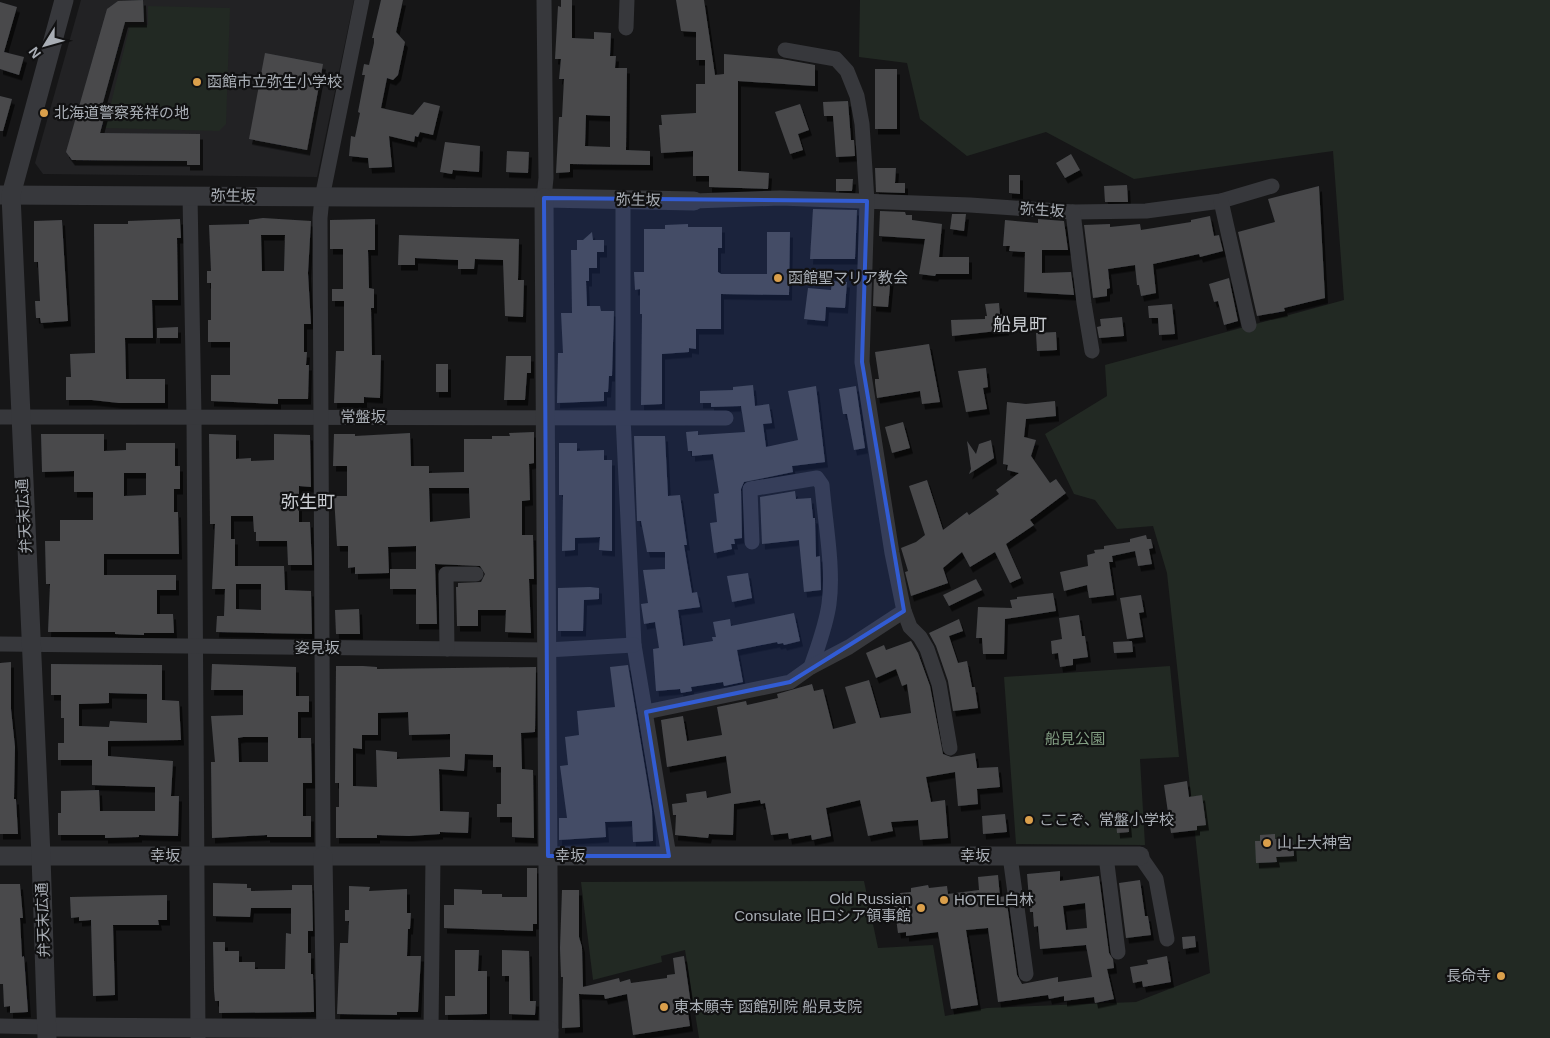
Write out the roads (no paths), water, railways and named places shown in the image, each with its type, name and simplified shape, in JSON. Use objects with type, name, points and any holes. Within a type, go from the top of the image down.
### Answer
[{"type":"street","name":"弁天末広通","points":[[47,1033],[42,856],[20,417],[5,195],[64,0]]},
{"type":"street","points":[[326,1034],[323,856],[324,648],[320,218],[322,198],[362,0]]},
{"type":"street","points":[[0,1026],[47,1033],[326,1034],[431,1030],[549,1034],[544,0]]},
{"type":"street","points":[[626,28],[627,0]]},
{"type":"street","points":[[786,50],[836,59],[847,71],[857,96],[862,124],[867,201],[862,362],[892,553],[904,611],[910,626],[920,637],[927,649],[939,684],[950,748]]},
{"type":"street","name":"弥生坂","points":[[5,195],[544,198],[694,201],[780,198],[1072,212],[1146,211],[1221,201],[1272,186]]},
{"type":"street","points":[[190,195],[194,417],[198,1034]]},
{"type":"street","points":[[623,200],[623,417],[634,645],[669,856]]},
{"type":"street","points":[[1221,201],[1249,325]]},
{"type":"street","points":[[1072,212],[1092,351]]},
{"type":"street","name":"常盤坂","points":[[0,417],[726,418]]},
{"type":"street","points":[[752,542],[750,489],[816,478],[822,485],[830,574],[829,602],[825,626],[811,666]]},
{"type":"street","points":[[447,649],[446,574],[476,574]]},
{"type":"street","points":[[646,712],[790,682],[811,666],[849,647],[904,611]]},
{"type":"street","name":"姿見坂","points":[[0,644],[547,650],[634,645]]},
{"type":"street","name":"幸坂","points":[[0,856],[1140,856]]},
{"type":"street","points":[[431,1030],[433,856]]},
{"type":"street","points":[[1010,856],[1026,974]]},
{"type":"street","points":[[1106,856],[1118,952]]},
{"type":"street","points":[[1140,856],[1156,879],[1167,939]]},
{"type":"place","name":"函館市立弥生小学校","points":[[197,82]]},
{"type":"place","name":"北海道警察発祥の地","points":[[44,113]]},
{"type":"place","name":"函館聖マリア教会","points":[[778,278]]},
{"type":"place","name":"ここぞ、常盤小学校","points":[[1029,820]]},
{"type":"place","name":"山上大神宮","points":[[1267,843]]},
{"type":"place","name":"HOTEL白林","points":[[944,900]]},
{"type":"place","name":"Old Russian Consulate 旧ロシア領事館","points":[[921,908]]},
{"type":"place","name":"長命寺","points":[[1501,976]]},
{"type":"place","name":"東本願寺 函館別院 船見支院","points":[[664,1007]]},
{"type":"district","name":"船見町","points":[[1020,325]]},
{"type":"district","name":"弥生町","points":[[308,502]]},
{"type":"park label","name":"船見公園","points":[[1075,739]]}]
